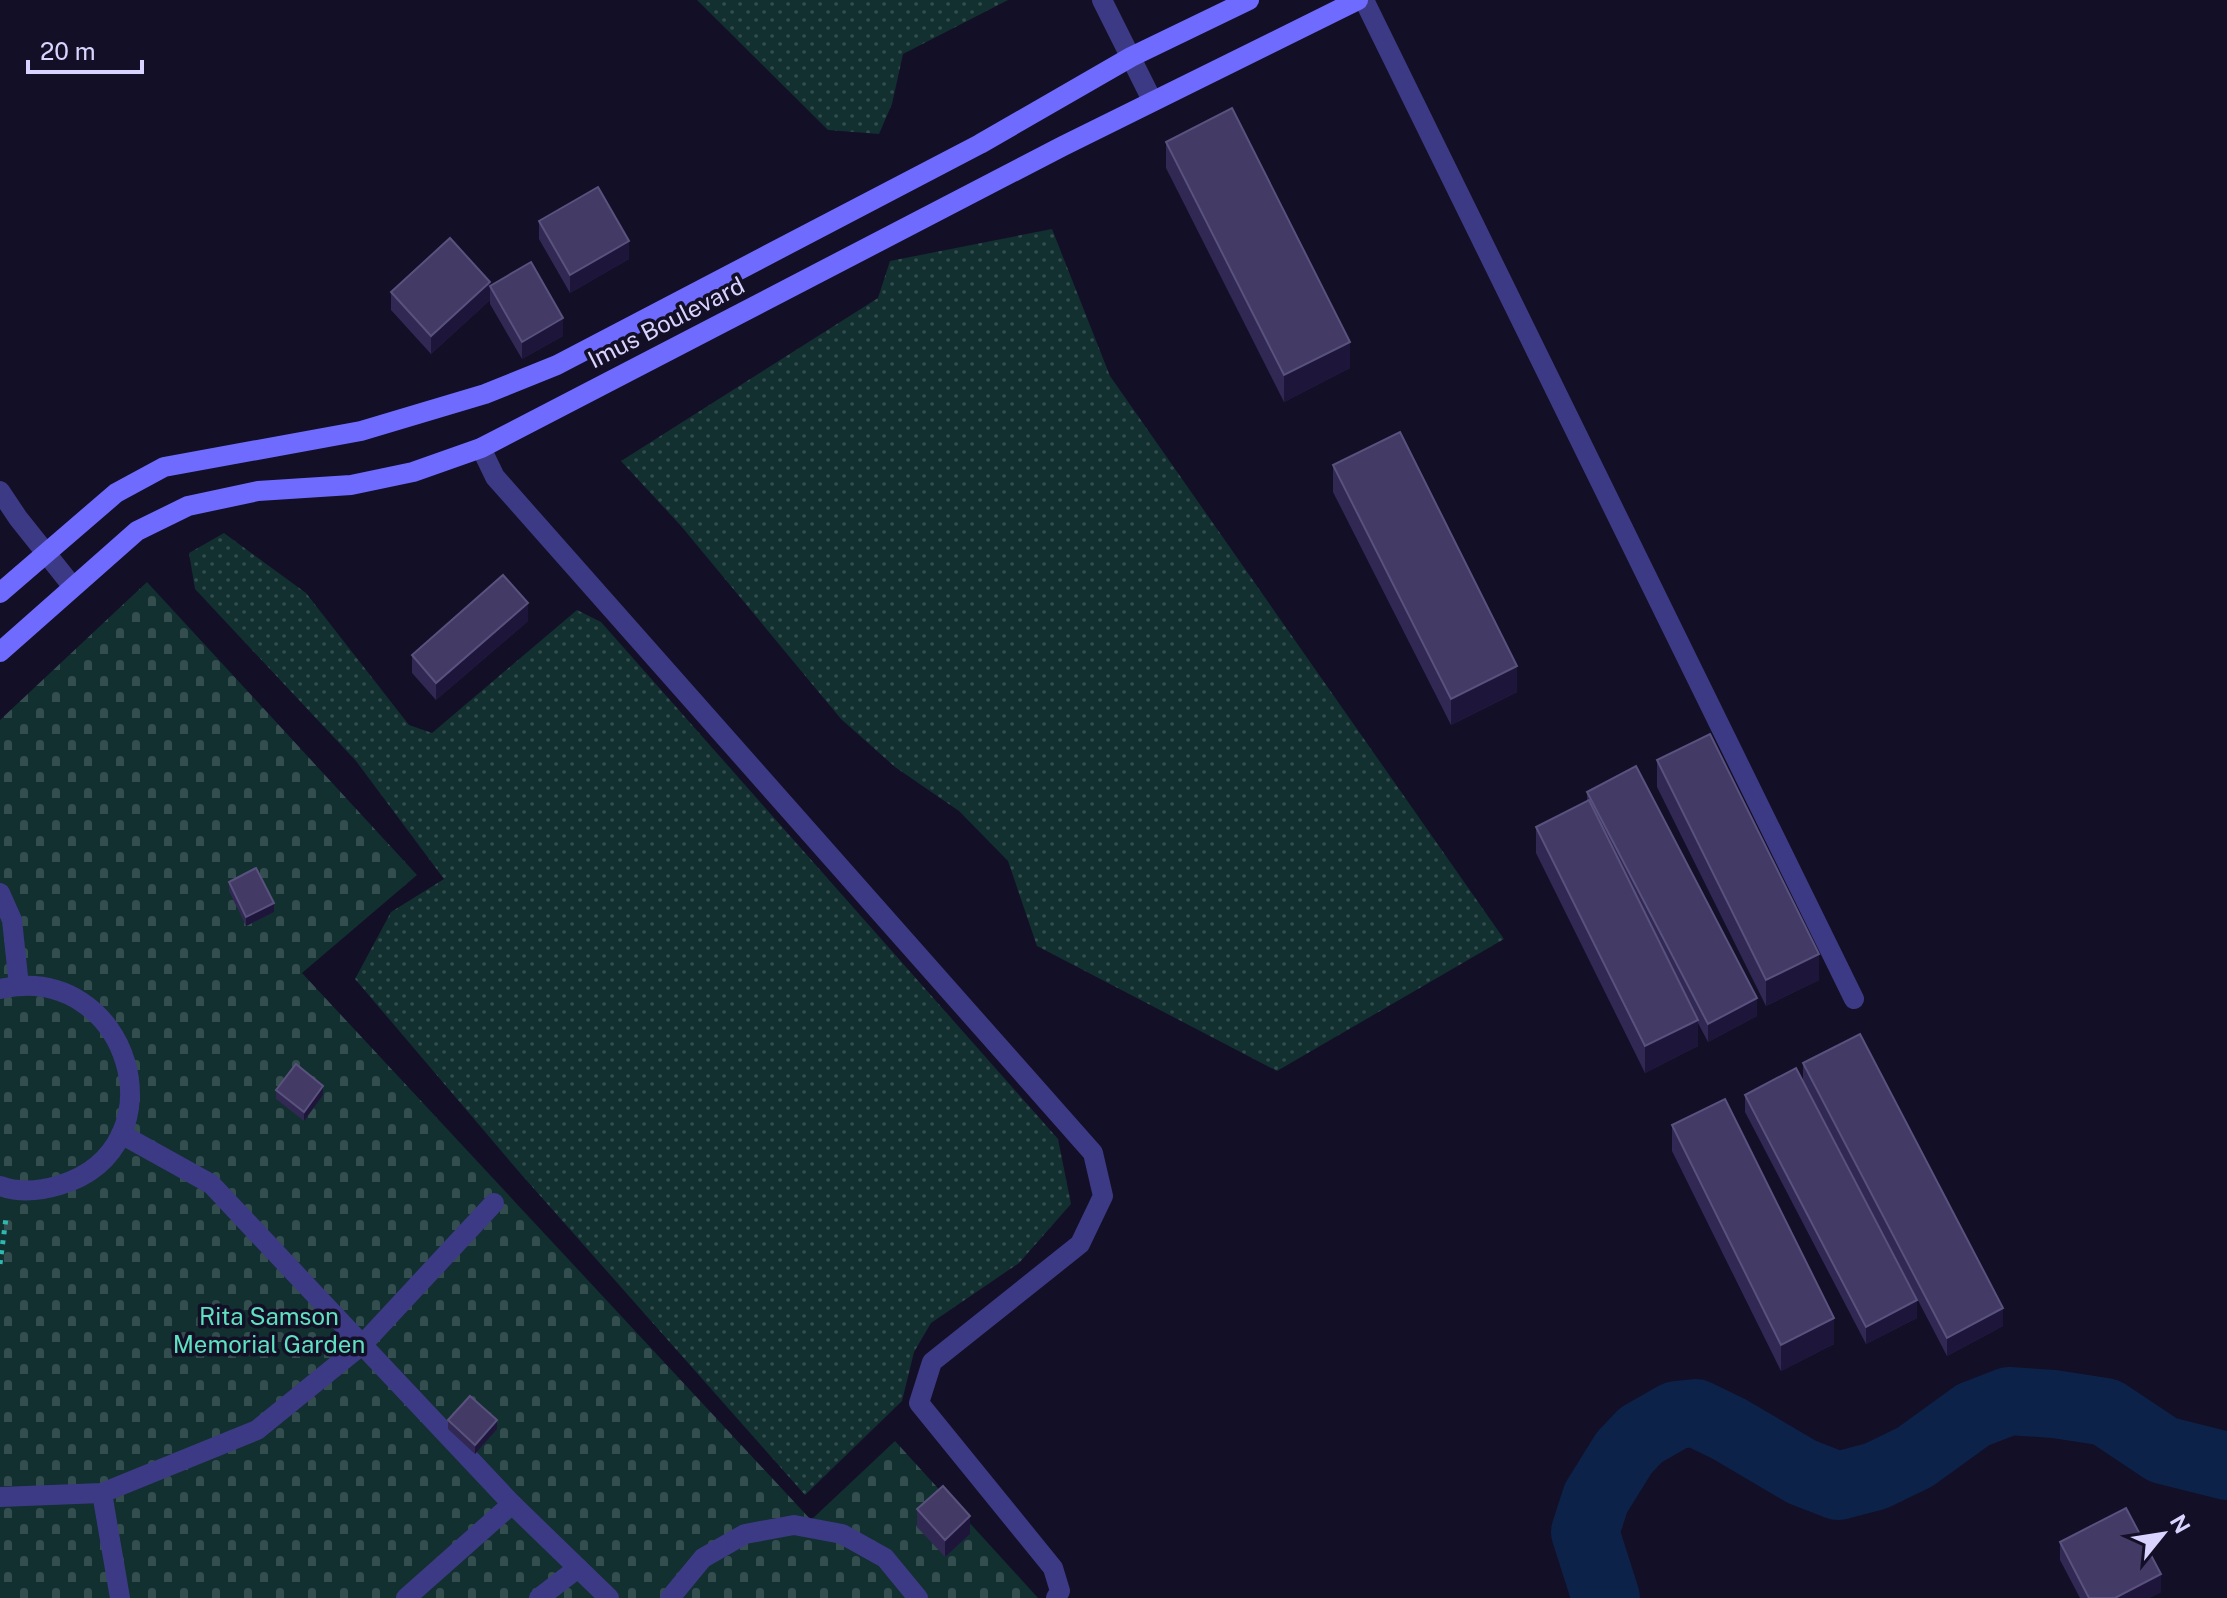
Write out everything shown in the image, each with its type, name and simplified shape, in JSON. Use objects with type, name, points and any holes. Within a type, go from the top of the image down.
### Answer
[{"type":"main road","name":"Imus Boulevard","points":[[0,593],[116,493],[164,467],[361,431],[485,394],[557,365],[980,144],[1131,57],[1249,0]]},
{"type":"main road","name":"Imus Boulevard","points":[[0,652],[137,531],[188,506],[258,491],[366,482],[413,472],[481,448],[1152,100],[1358,0]]},
{"type":"street","points":[[1102,0],[1152,100]]},
{"type":"street","points":[[1364,0],[1854,999]]},
{"type":"street","points":[[481,448],[495,477],[1093,1153],[1103,1196],[1080,1244],[932,1362],[919,1403],[1053,1568],[1060,1591],[1056,1598]]},
{"type":"street","points":[[0,491],[73,587]]},
{"type":"street","points":[[0,893],[12,920],[10,988],[50,988],[79,999],[104,1018],[121,1044],[130,1074],[130,1105],[121,1134],[101,1162],[75,1180],[43,1190],[5,1188]]},
{"type":"street","points":[[121,1134],[211,1184],[512,1504],[609,1598]]},
{"type":"street","points":[[0,1497],[102,1493],[257,1430],[363,1344],[494,1203]]},
{"type":"street","points":[[102,1493],[120,1598]]},
{"type":"street","points":[[406,1598],[512,1504]]},
{"type":"street","points":[[670,1598],[703,1558],[745,1534],[794,1525],[842,1534],[885,1558],[918,1598]]},
{"type":"street","points":[[539,1598],[578,1568]]},
{"type":"path","points":[[0,1264],[5,1188]]},
{"type":"green space","points":[[697,0],[1008,0],[903,54],[892,104],[879,134],[828,130]]},
{"type":"green space","points":[[1052,229],[1110,376],[1504,939],[1277,1071],[1037,946],[1008,861],[959,811],[895,767],[841,719],[681,526],[621,461],[878,298],[890,261]]},
{"type":"green space","points":[[224,533],[306,593],[409,725],[432,733],[577,610],[601,622],[1058,1139],[1071,1204],[1019,1263],[931,1323],[914,1352],[902,1401],[805,1495],[520,1173],[355,979],[391,912],[444,879],[356,761],[195,589],[189,553]]},
{"type":"green space","name":"Rita Samson Memorial Garden","points":[[147,582],[417,875],[302,973],[811,1520],[895,1441],[1038,1598],[0,1598],[0,720]]},
{"type":"building","points":[[1232,108],[1350,342],[1284,375],[1166,142]]},
{"type":"building","points":[[598,187],[629,241],[570,275],[539,221]]},
{"type":"building","points":[[450,238],[490,282],[431,336],[391,292]]},
{"type":"building","points":[[531,262],[563,318],[522,342],[490,286]]},
{"type":"building","points":[[1400,432],[1517,666],[1451,699],[1333,465]]},
{"type":"building","points":[[503,575],[528,603],[436,683],[412,655]]},
{"type":"building","points":[[1710,734],[1819,954],[1766,980],[1657,760]]},
{"type":"building","points":[[1636,766],[1757,998],[1708,1024],[1587,792]]},
{"type":"building","points":[[1589,800],[1698,1020],[1645,1046],[1536,827]]},
{"type":"building","points":[[256,868],[274,903],[246,917],[229,882]]},
{"type":"building","points":[[1860,1034],[2003,1308],[1947,1338],[1803,1063]]},
{"type":"building","points":[[296,1064],[323,1086],[304,1112],[276,1090]]},
{"type":"building","points":[[1796,1068],[1917,1300],[1866,1327],[1745,1095]]},
{"type":"building","points":[[1725,1099],[1834,1318],[1781,1345],[1672,1125]]},
{"type":"building","points":[[470,1396],[497,1420],[475,1445],[448,1420]]},
{"type":"building","points":[[943,1486],[970,1516],[945,1540],[917,1509]]},
{"type":"building","points":[[2126,1508],[2161,1574],[2115,1598],[2089,1598],[2060,1542]]},
{"type":"waterway","points":[[1606,1598],[1585,1532],[1596,1498],[1624,1453],[1641,1435],[1676,1415],[1696,1413],[1802,1472],[1838,1486],[1876,1476],[1915,1457],[1973,1415],[2009,1401],[2106,1412],[2163,1450],[2227,1466]]}]
